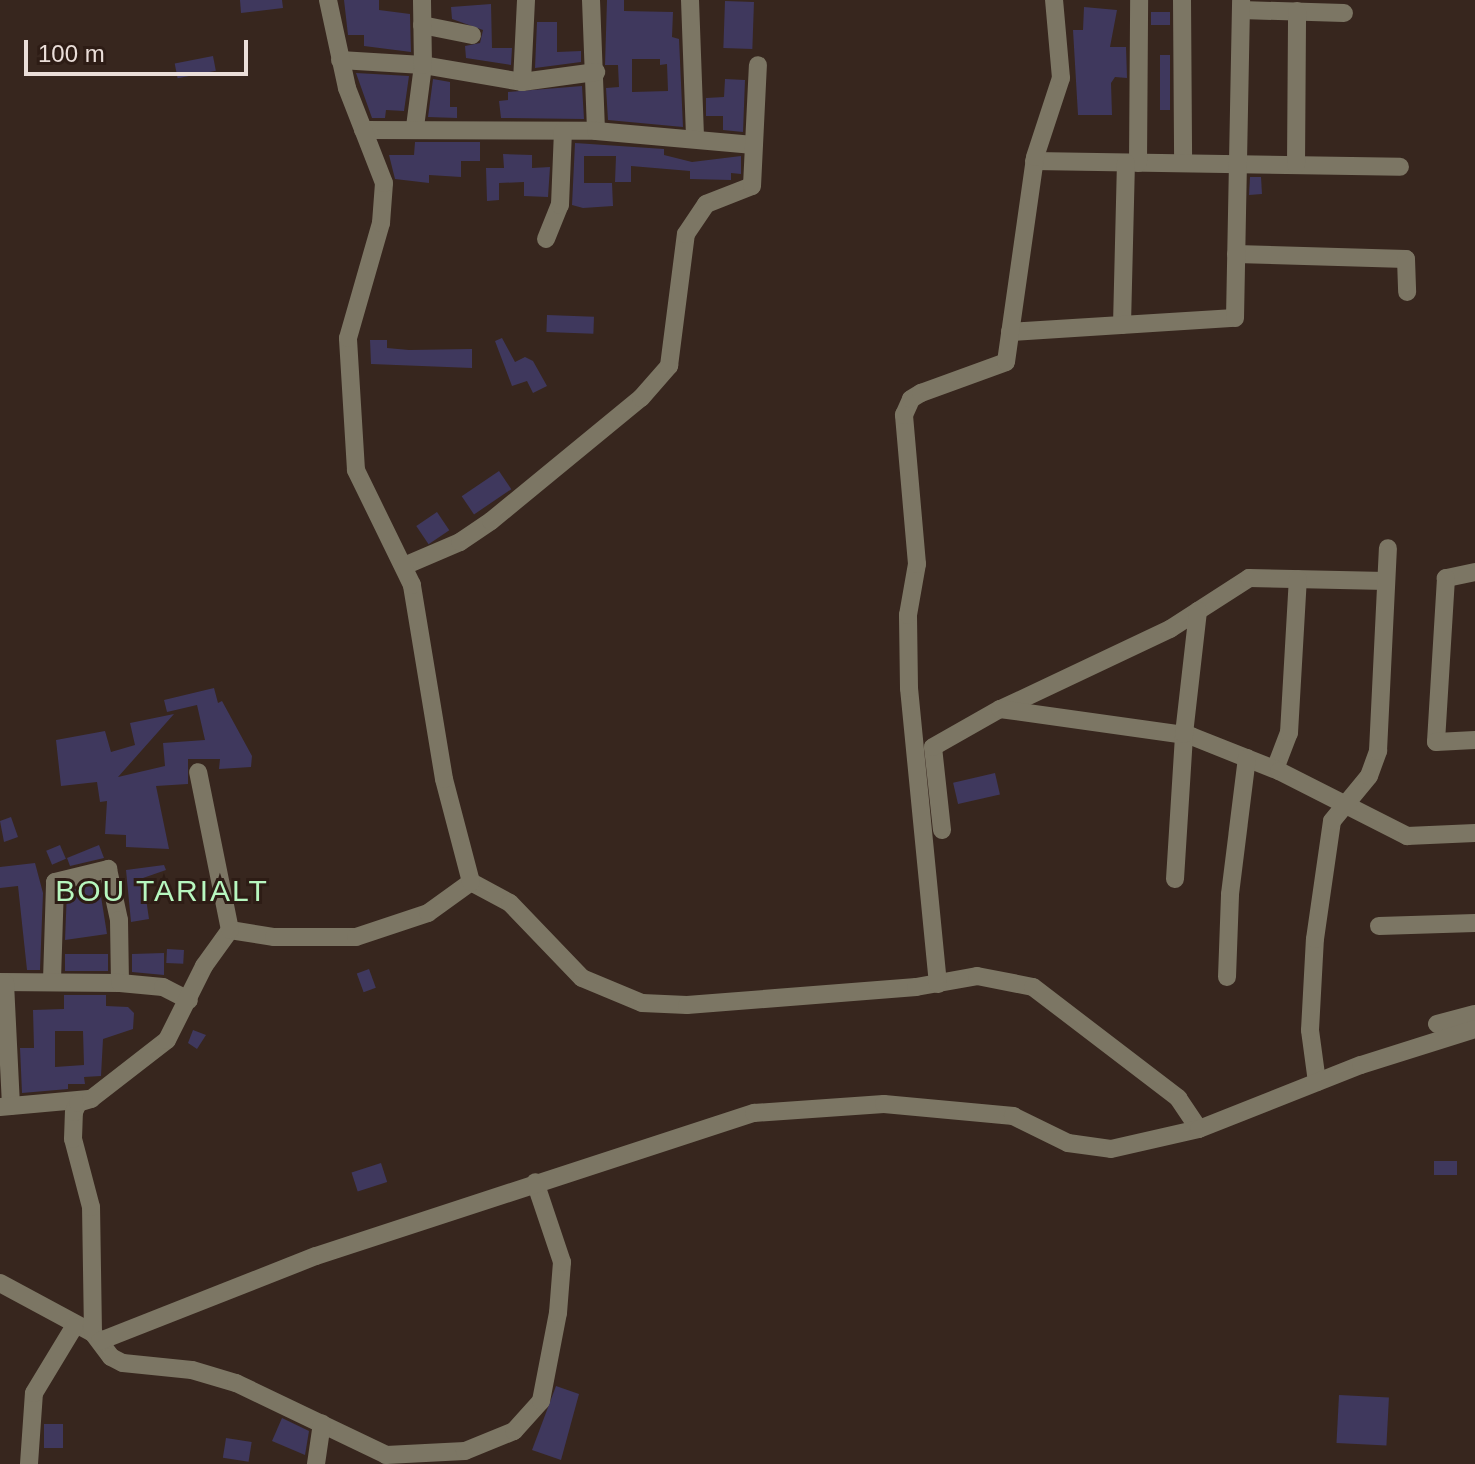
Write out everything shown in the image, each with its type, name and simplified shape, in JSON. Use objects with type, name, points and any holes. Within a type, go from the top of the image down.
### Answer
[{"type":"street","points":[[328,0],[340,60],[363,130],[382,174],[385,203],[348,338],[352,441],[362,488],[404,566],[423,631],[444,779],[471,882],[510,903],[582,978],[630,1001],[687,1005],[938,984],[977,976],[1033,987],[1178,1098],[1199,1129]]},
{"type":"street","points":[[415,127],[423,65],[422,0]]},
{"type":"street","points":[[522,82],[526,0]]},
{"type":"street","points":[[591,0],[596,131]]},
{"type":"street","points":[[690,0],[695,139]]},
{"type":"street","points":[[938,984],[909,688],[908,615],[917,564],[904,415],[911,399],[921,393],[1006,362],[1034,161],[1061,78],[1054,0]]},
{"type":"street","points":[[1122,325],[1139,0]]},
{"type":"street","points":[[1182,0],[1183,163]]},
{"type":"street","points":[[1010,332],[1235,318],[1241,5],[1344,13]]},
{"type":"street","points":[[1296,165],[1297,11]]},
{"type":"street","points":[[422,25],[472,35]]},
{"type":"street","points":[[340,60],[423,65],[522,82],[596,72]]},
{"type":"street","points":[[404,566],[460,542],[491,521],[656,383],[674,351],[677,279],[686,234],[706,204],[752,186],[758,65]]},
{"type":"street","points":[[363,130],[415,127],[596,131],[753,145]]},
{"type":"street","points":[[546,239],[560,205],[563,131]]},
{"type":"street","points":[[1034,161],[1400,167]]},
{"type":"street","points":[[1236,254],[1406,259],[1407,292]]},
{"type":"street","points":[[1317,1082],[1310,1030],[1315,939],[1332,821],[1369,776],[1378,751],[1388,548]]},
{"type":"street","points":[[1475,572],[1446,578],[1436,742],[1475,740]]},
{"type":"street","points":[[942,830],[933,747],[1000,709],[1198,611],[1249,578],[1386,581]]},
{"type":"street","points":[[1275,769],[1289,733],[1298,579]]},
{"type":"street","points":[[1175,879],[1184,734],[1198,611]]},
{"type":"street","points":[[1000,709],[1184,734],[1275,769],[1407,836],[1475,833]]},
{"type":"street","points":[[1227,977],[1230,894],[1247,758]]},
{"type":"street","points":[[97,1337],[91,1207],[71,1123],[78,1103],[91,1099],[156,1051],[189,1000],[204,966],[230,930],[198,772]]},
{"type":"street","points":[[52,980],[55,882],[108,869],[113,875],[119,920],[120,983]]},
{"type":"street","points":[[230,930],[274,937],[356,937],[428,913],[471,882]]},
{"type":"street","points":[[1379,926],[1475,923]]},
{"type":"street","points":[[91,1099],[6,1106],[3,982],[52,980],[163,987],[189,1000]]},
{"type":"street","points":[[1437,1024],[1475,1014]]},
{"type":"street","points":[[97,1337],[316,1256],[535,1182],[783,1108],[884,1104],[1021,1117],[1068,1143],[1111,1149],[1199,1129],[1317,1082],[1475,1029]]},
{"type":"street","points":[[0,1283],[74,1327],[97,1337],[111,1357],[123,1363],[192,1370],[279,1400],[386,1455],[469,1457],[514,1431],[541,1401],[558,1313],[562,1262],[535,1182]]},
{"type":"street","points":[[29,1464],[34,1393],[74,1327]]},
{"type":"street","points":[[316,1464],[322,1423]]},
{"type":"building","points":[[240,0],[282,0],[283,8],[241,13]]},
{"type":"building","points":[[344,0],[379,0],[379,10],[410,14],[411,52],[364,46],[364,35],[348,35]]},
{"type":"building","points":[[607,0],[624,0],[624,11],[673,12],[672,37],[679,39],[683,127],[608,120],[606,88],[619,87],[618,65],[605,65]],"holes":[[[632,59],[660,59],[660,65],[667,64],[668,91],[632,92]]]},
{"type":"building","points":[[725,1],[754,2],[752,49],[723,48]]},
{"type":"building","points":[[491,4],[492,48],[512,48],[511,65],[466,58],[465,46],[480,43],[483,30],[452,19],[451,7]]},
{"type":"building","points":[[1084,7],[1117,10],[1110,47],[1126,47],[1127,78],[1115,77],[1111,83],[1112,115],[1078,115],[1073,30],[1083,30]]},
{"type":"building","points":[[1151,12],[1170,12],[1170,25],[1151,25]]},
{"type":"building","points":[[537,22],[557,22],[557,52],[581,51],[581,62],[535,68]]},
{"type":"building","points":[[1160,55],[1170,55],[1170,110],[1160,110]]},
{"type":"building","points":[[213,56],[216,71],[178,78],[175,63]]},
{"type":"building","points":[[356,73],[409,76],[404,111],[386,110],[385,118],[372,118]]},
{"type":"building","points":[[433,79],[450,82],[450,107],[457,107],[457,118],[428,117]]},
{"type":"building","points":[[725,79],[745,80],[743,132],[723,130],[723,116],[706,116],[706,98],[724,97]]},
{"type":"building","points":[[582,86],[584,119],[501,118],[499,101],[508,100],[508,92]]},
{"type":"building","points":[[415,142],[480,142],[480,161],[461,161],[461,177],[429,175],[429,183],[395,179],[389,155],[414,155]]},
{"type":"building","points":[[575,143],[664,149],[664,155],[692,162],[741,156],[741,174],[731,173],[731,180],[690,179],[690,171],[631,166],[631,182],[615,182],[616,156],[584,156],[584,183],[612,183],[613,206],[583,208],[572,205]]},
{"type":"building","points":[[503,154],[532,155],[532,168],[550,167],[548,197],[524,196],[524,182],[499,183],[499,200],[487,201],[486,168],[504,168]]},
{"type":"building","points":[[1250,177],[1261,177],[1262,194],[1249,195]]},
{"type":"building","points":[[547,315],[594,317],[593,334],[546,332]]},
{"type":"building","points":[[502,338],[515,362],[525,357],[533,361],[547,386],[533,393],[527,381],[512,386],[495,341]]},
{"type":"building","points":[[370,340],[387,340],[387,348],[409,350],[472,349],[472,368],[371,364]]},
{"type":"building","points":[[499,471],[511,489],[474,514],[462,496]]},
{"type":"building","points":[[437,512],[449,530],[429,544],[416,526]]},
{"type":"building","points":[[214,688],[218,703],[222,701],[252,756],[251,767],[219,769],[220,759],[188,759],[188,784],[156,786],[169,849],[126,847],[126,835],[105,834],[107,801],[100,802],[97,782],[61,786],[56,740],[105,731],[111,752],[135,745],[130,723],[174,714],[118,777],[165,766],[163,743],[205,740],[197,705],[167,712],[164,700]]},
{"type":"building","points":[[995,773],[1000,794],[958,804],[953,783]]},
{"type":"building","points":[[11,817],[18,837],[4,842],[0,821]]},
{"type":"building","points":[[60,845],[66,859],[52,865],[46,851]]},
{"type":"building","points":[[99,845],[104,858],[70,866],[67,858]]},
{"type":"building","points":[[35,863],[43,893],[40,970],[27,970],[18,886],[0,888],[0,867]]},
{"type":"building","points":[[164,865],[166,870],[143,878],[149,919],[131,922],[126,870]]},
{"type":"building","points":[[99,884],[107,934],[65,940],[67,891]]},
{"type":"building","points":[[167,949],[184,950],[183,964],[166,963]]},
{"type":"building","points":[[164,953],[164,975],[132,972],[132,954]]},
{"type":"building","points":[[65,954],[108,954],[108,971],[65,971]]},
{"type":"building","points":[[369,969],[376,988],[364,992],[357,973]]},
{"type":"building","points":[[64,995],[106,995],[106,1006],[128,1007],[134,1013],[133,1029],[103,1039],[101,1076],[84,1077],[85,1084],[68,1084],[68,1089],[22,1093],[20,1048],[34,1048],[33,1010],[64,1009]],"holes":[[[55,1031],[83,1031],[84,1065],[55,1067]]]},
{"type":"building","points":[[193,1030],[206,1035],[197,1049],[188,1043]]},
{"type":"building","points":[[1434,1161],[1457,1161],[1457,1175],[1434,1175]]},
{"type":"building","points":[[381,1163],[387,1182],[358,1192],[352,1173]]},
{"type":"building","points":[[556,1386],[579,1394],[561,1460],[532,1450]]},
{"type":"building","points":[[1339,1395],[1389,1398],[1386,1446],[1336,1443]]},
{"type":"building","points":[[282,1418],[309,1431],[305,1455],[272,1441]]},
{"type":"building","points":[[44,1424],[63,1424],[63,1448],[44,1448]]},
{"type":"building","points":[[226,1438],[252,1442],[249,1462],[223,1458]]},
{"type":"district","name":"BOU TARIALT","points":[[162,891]]}]
